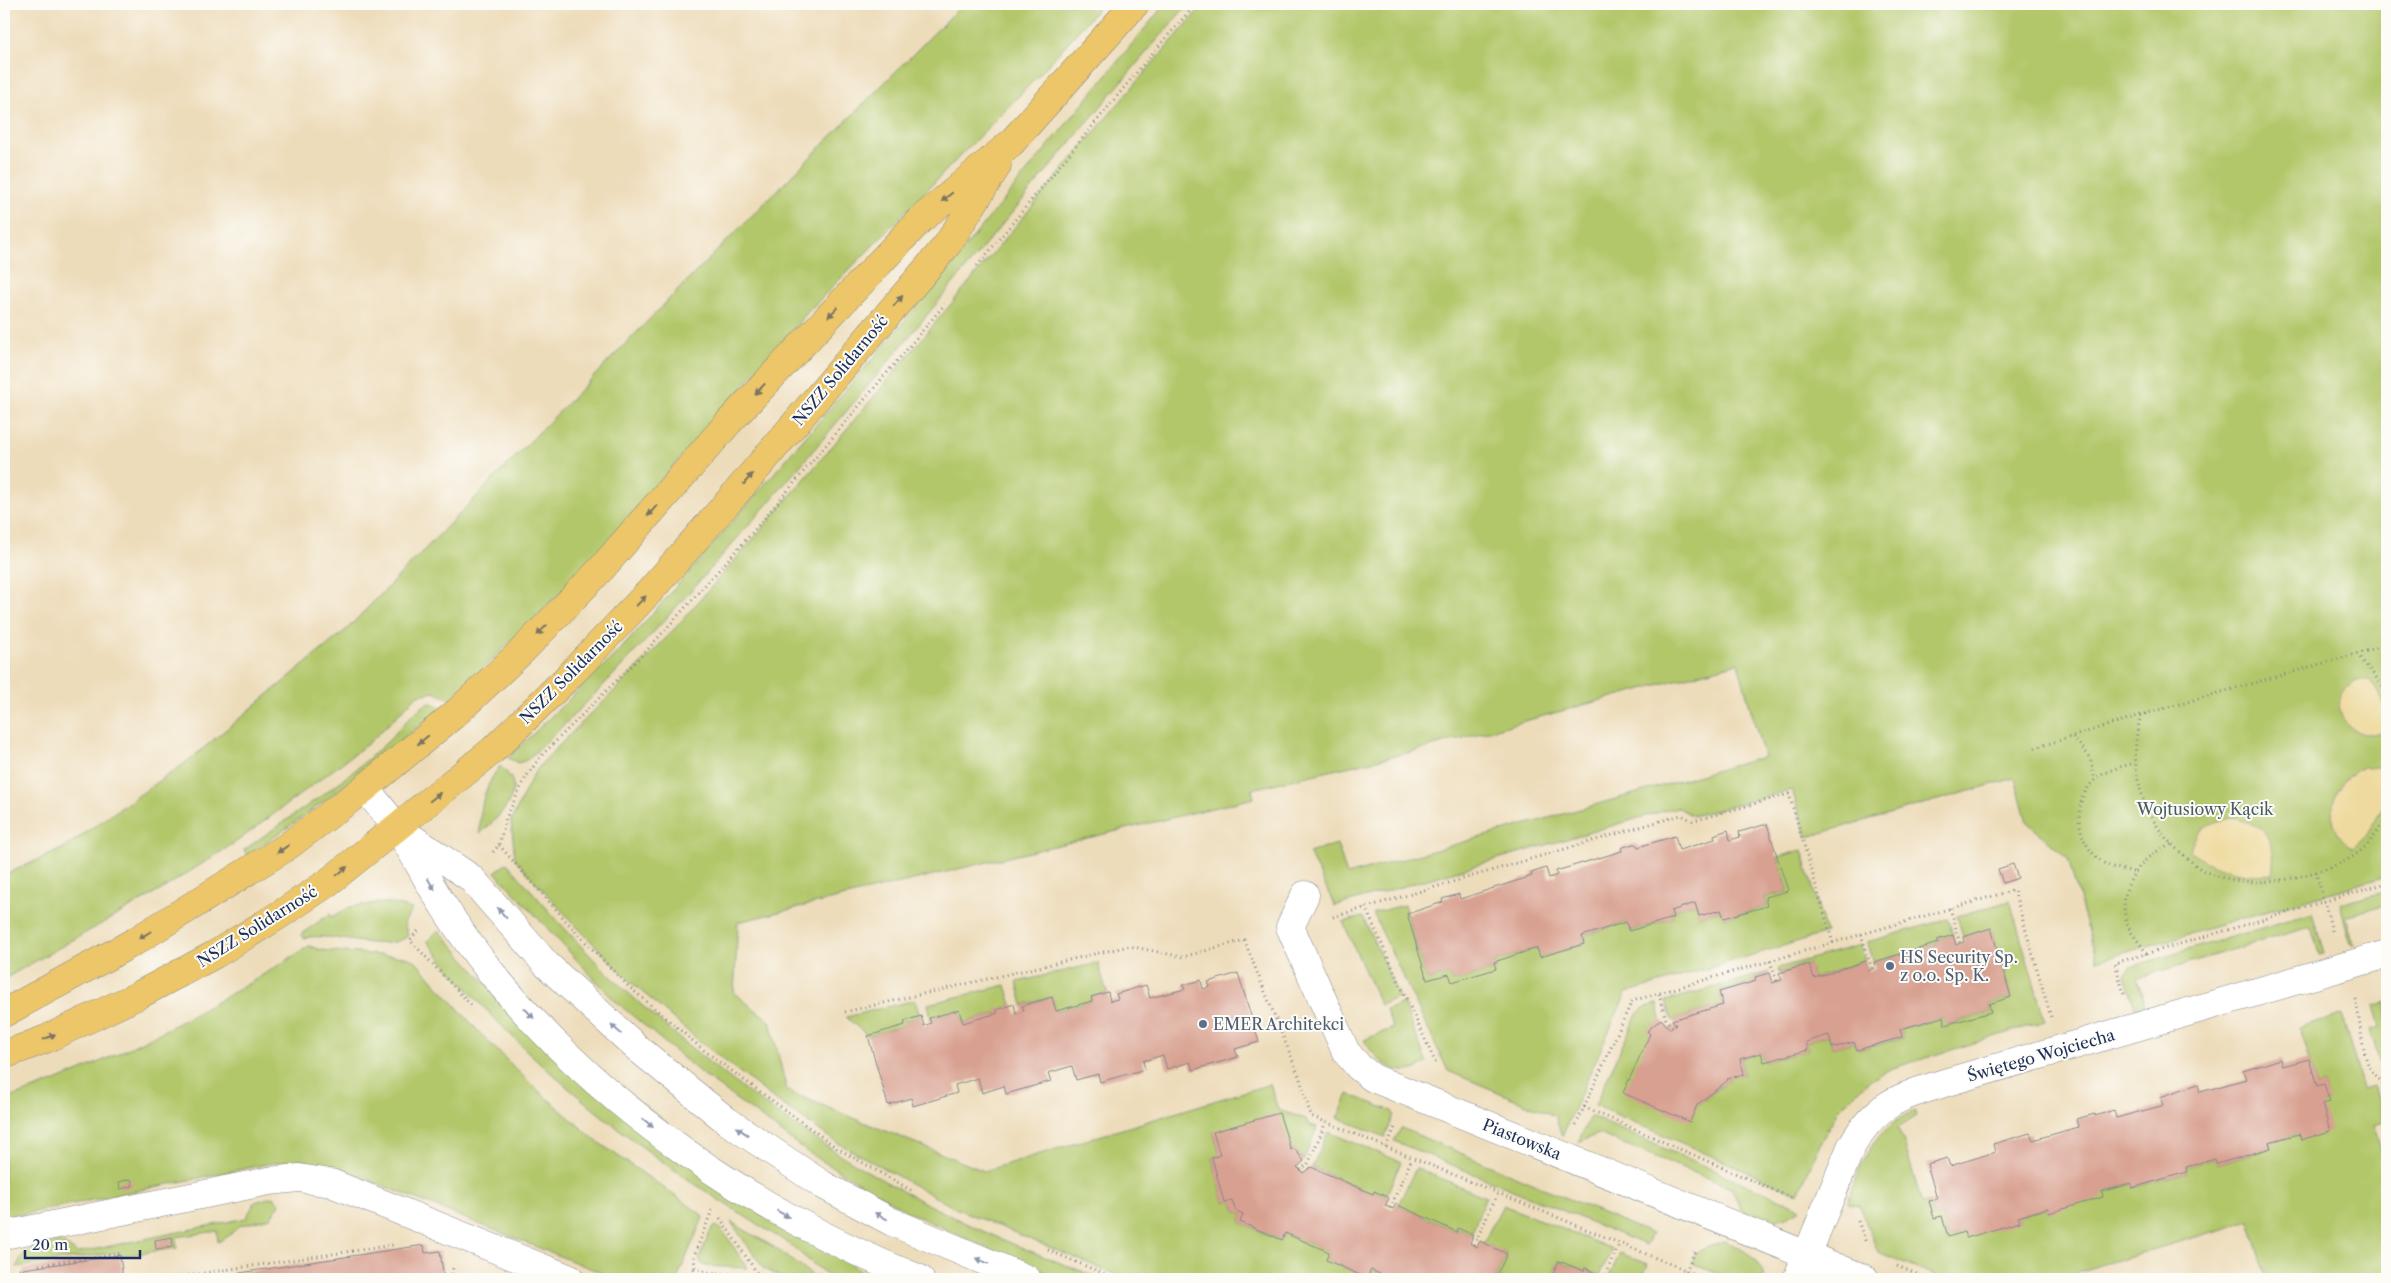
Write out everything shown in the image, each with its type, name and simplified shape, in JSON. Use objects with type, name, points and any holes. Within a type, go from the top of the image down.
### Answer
[{"type":"main road","name":"NSZZ Solidarność","points":[[4,1012],[134,942],[285,848],[364,788],[456,713],[523,650],[602,568],[729,422],[919,221],[1011,143],[1135,4]]},
{"type":"main road","name":"NSZZ Solidarność","points":[[4,1055],[46,1039],[137,996],[214,955],[326,884],[493,750],[568,677],[650,591],[729,501],[947,245],[1011,143]]},
{"type":"street","points":[[364,788],[397,828],[443,905],[494,976],[553,1040],[608,1090],[704,1166],[760,1201],[871,1260],[912,1278],[925,1236]]},
{"type":"street","points":[[397,828],[471,878],[546,964],[636,1048],[700,1100],[823,1185],[892,1222],[1028,1279]]},
{"type":"street","points":[[1294,935],[1290,927],[1305,895]]},
{"type":"street","name":"Piastowska","points":[[1294,935],[1346,1052],[1358,1067],[1373,1078],[1563,1156],[1802,1267],[1865,1279]]},
{"type":"street","name":"Świętego Wojciecha","points":[[1802,1267],[1851,1147],[1862,1127],[1878,1111],[1894,1101],[1944,1083],[2387,954]]},
{"type":"street","points":[[4,1235],[269,1181],[299,1178],[331,1183],[570,1279]]},
{"type":"path","points":[[2035,748],[2141,715],[2387,645]]},
{"type":"path","points":[[2357,654],[2387,691]]},
{"type":"path","points":[[2141,715],[2135,745],[2135,763],[2145,807],[2171,844],[2204,871],[2232,879],[2272,882],[2316,872],[2351,860],[2376,837],[2387,816]]},
{"type":"path","points":[[2073,737],[2090,757],[2095,780]]},
{"type":"path","points":[[2133,872],[2122,871],[2103,863],[2090,851],[2080,828],[2079,813],[2087,791],[2095,780],[2110,771],[2135,763]]},
{"type":"path","points":[[526,777],[506,818],[499,845],[627,986],[706,1052],[838,1148],[922,1196]]},
{"type":"path","points":[[1294,935],[1339,914],[1681,814],[1693,821],[1789,794],[1832,943]]},
{"type":"path","points":[[2146,954],[2126,920],[2125,900],[2133,872],[2150,854],[2171,844]]},
{"type":"path","points":[[2316,872],[2358,1010],[2359,1034],[2369,1067],[2384,1083],[2387,1092]]},
{"type":"path","points":[[2114,963],[2387,883]]},
{"type":"path","points":[[1563,1156],[1632,1001],[2014,890],[2053,1024]]},
{"type":"path","points":[[1365,907],[1438,1067],[1425,1099]]},
{"type":"path","points":[[1950,908],[1960,944]]},
{"type":"path","points":[[1861,934],[1872,969]]},
{"type":"path","points":[[845,1012],[1130,946],[1183,958],[1244,940],[1299,1076],[1311,1116],[1707,1279]]},
{"type":"path","points":[[1770,961],[1777,981]]},
{"type":"path","points":[[1659,994],[1666,1020],[1673,1027]]},
{"type":"path","points":[[1584,1107],[1796,1200],[1807,1200],[1856,1218],[1866,1239],[1867,1248]]},
{"type":"path","points":[[1300,1170],[1308,1164],[1326,1122]]},
{"type":"path","points":[[1390,1208],[1412,1158]]},
{"type":"path","points":[[1474,1245],[1498,1193]]},
{"type":"path","points":[[690,1279],[695,1268],[694,1256],[712,1210],[726,1225],[759,1276]]},
{"type":"path","points":[[1603,1279],[1620,1243]]},
{"type":"path","points":[[164,1279],[309,1260],[397,1245]]},
{"type":"path","points":[[1045,1249],[1116,1279]]},
{"type":"path","points":[[1686,1271],[1695,1251]]},
{"type":"path","points":[[21,1279],[20,1269],[23,1268],[120,1254]]},
{"type":"path","points":[[451,1279],[454,1262]]},
{"type":"path","points":[[1894,1265],[1929,1279]]},
{"type":"path","points":[[695,1268],[706,1272],[759,1276],[768,1279]]},
{"type":"path","points":[[1691,1279],[1694,1274]]},
{"type":"green space","points":[[963,4],[1102,4],[1039,75],[807,313],[575,578],[452,700],[434,692],[418,695],[370,742],[239,840],[161,890],[4,979],[4,875],[62,849],[188,761],[347,629],[683,285]]},
{"type":"green space","points":[[1165,4],[1188,4],[711,569],[621,667],[527,760],[518,763],[508,758],[621,649],[698,562],[892,336]]},
{"type":"green space","name":"Wojtusiowy Kącik","points":[[1204,4],[2387,4],[2387,876],[2097,961],[2068,859],[2027,822],[2015,778],[1807,837],[1792,790],[1693,816],[1677,807],[1335,906],[1309,853],[1337,844],[1347,875],[1764,757],[1738,663],[1411,752],[1252,789],[1254,798],[738,922],[734,993],[770,1021],[787,1091],[984,1171],[1270,1084],[1278,1110],[1306,1119],[1308,1124],[1317,1127],[1304,1160],[1294,1149],[1291,1150],[1213,1132],[1220,1155],[1212,1158],[1224,1202],[1232,1200],[1236,1211],[1243,1214],[1240,1222],[1281,1240],[1285,1233],[1329,1252],[1326,1260],[1367,1278],[1371,1270],[1391,1279],[1126,1279],[955,1208],[836,1142],[773,1098],[698,1040],[632,983],[574,924],[515,859],[511,821],[533,775],[542,763],[677,626],[811,472],[1137,81]]},
{"type":"green space","points":[[431,703],[442,707],[347,784],[247,855],[244,850],[352,772],[386,743],[414,714],[425,705]]},
{"type":"green space","points":[[500,766],[512,781],[512,796],[503,810],[480,834],[480,815],[486,790]]},
{"type":"green space","points":[[1802,850],[1826,933],[1626,993],[1562,1136],[1555,1116],[1448,1071],[1373,913],[1404,905],[1427,980],[1449,974],[1452,982],[1496,969],[1494,962],[1537,948],[1541,957],[1584,944],[1582,936],[1626,922],[1630,931],[1673,918],[1671,911],[1695,903],[1699,916],[1721,910],[1724,918],[1767,906],[1765,897],[1788,891],[1778,857]]},
{"type":"green space","points":[[507,863],[549,911],[623,988],[698,1053],[778,1114],[863,1169],[951,1216],[1025,1249],[1101,1279],[1062,1279],[1009,1258],[908,1212],[809,1153],[702,1074],[614,1000],[495,872]]},
{"type":"green space","points":[[2387,891],[2387,904],[2346,916],[2354,945],[2351,945],[2340,904]]},
{"type":"green space","points":[[2010,901],[2045,1021],[1890,1069],[1866,1083],[1836,1113],[1798,1194],[1595,1105],[1637,1014],[1643,1008],[1657,1004],[1661,1019],[1650,1034],[1689,1121],[1697,1105],[1728,1081],[1727,1079],[1744,1074],[1740,1059],[1761,1053],[1764,1062],[1808,1050],[1806,1042],[1829,1035],[1832,1048],[1854,1042],[1858,1050],[1902,1038],[1900,1029],[1943,1017],[1946,1025],[1991,1012],[1989,1004],[2011,997],[1991,929],[1963,937],[1957,916]]},
{"type":"green space","points":[[390,903],[412,909],[404,923],[408,935],[405,938],[394,942],[369,943],[328,937],[304,938],[301,934],[330,914],[332,917],[350,907]]},
{"type":"green space","points":[[2312,913],[2324,953],[2319,954],[2311,927],[2289,933],[2137,978],[2145,1005],[2135,1008],[2125,976],[2130,967]]},
{"type":"green space","points":[[1363,917],[1399,997],[1380,1005],[1343,922]]},
{"type":"green space","points":[[1948,919],[1953,935],[1937,940],[1938,943],[1874,962],[1867,942]]},
{"type":"green space","points":[[439,930],[483,980],[842,1259],[857,1268],[868,1279],[841,1280],[834,1278],[814,1265],[787,1243],[682,1175],[589,1106],[504,1028],[464,986],[427,941]]},
{"type":"green space","points":[[1860,945],[1865,961],[1814,978],[1809,964],[1779,973],[1778,968]]},
{"type":"green space","points":[[309,946],[321,950],[405,957],[415,960],[479,1032],[532,1085],[595,1140],[701,1214],[703,1218],[677,1279],[617,1279],[344,1170],[301,1160],[272,1163],[4,1218],[4,1099],[68,1076],[159,1033],[235,992]]},
{"type":"green space","points":[[1098,963],[1107,993],[1091,997],[1092,1001],[1056,1011],[1052,997],[1023,1005],[1017,982]]},
{"type":"green space","points":[[1769,972],[1755,977],[1756,981],[1719,991],[1723,1005],[1672,1020],[1666,1001]]},
{"type":"green space","points":[[1006,985],[1012,1005],[997,1010],[998,1013],[963,1023],[959,1010],[931,1018],[928,1004]]},
{"type":"green space","points":[[915,1000],[920,1017],[904,1021],[905,1025],[868,1036],[846,1017]]},
{"type":"green space","points":[[2387,1002],[2387,1061],[2380,1063],[2370,1030],[2380,1027],[2374,1006]]},
{"type":"green space","points":[[1403,1003],[1427,1063],[1408,1071],[1394,1069],[1382,1062],[1364,1040],[1393,1028],[1386,1010]]},
{"type":"green space","points":[[2342,1015],[2363,1089],[2373,1086],[2384,1123],[2374,1126],[2382,1153],[2387,1152],[2387,1279],[2267,1279],[2250,1221],[2053,1279],[1944,1279],[1878,1252],[1859,1205],[1848,1203],[1863,1160],[1879,1137],[1901,1118],[1915,1111],[1917,1116],[1898,1128],[1922,1203],[1929,1201],[1934,1218],[1942,1216],[1948,1237],[2020,1221],[2018,1217],[2048,1208],[2049,1212],[2131,1183],[2133,1188],[2187,1172],[2186,1167],[2215,1159],[2217,1164],[2271,1148],[2269,1142],[2299,1134],[2301,1140],[2322,1104],[2329,1102],[2324,1084],[2317,1086],[2299,1028]]},
{"type":"green space","points":[[1348,1094],[1392,1111],[1394,1115],[1385,1137],[1338,1118]]},
{"type":"green space","points":[[1590,1116],[1801,1209],[1777,1220],[1765,1219],[1740,1209],[1732,1188],[1599,1134],[1578,1142]]},
{"type":"green space","points":[[1401,1128],[1652,1234],[1646,1245],[1394,1141]]},
{"type":"green space","points":[[1328,1132],[1401,1162],[1386,1196],[1374,1191],[1373,1194],[1312,1167]]},
{"type":"green space","points":[[1416,1168],[1486,1197],[1471,1234],[1459,1228],[1457,1232],[1398,1205]]},
{"type":"green space","points":[[272,1197],[280,1204],[270,1218],[239,1226],[229,1236],[218,1242],[217,1231],[176,1237],[177,1248],[121,1256],[119,1252],[17,1267],[23,1255],[28,1251],[47,1244],[61,1242],[77,1253],[246,1218],[255,1202]]},
{"type":"green space","points":[[1503,1205],[1612,1249],[1600,1275],[1586,1268],[1584,1271],[1559,1261],[1551,1279],[1495,1279],[1507,1254],[1483,1243]]},
{"type":"green space","points":[[731,1222],[777,1249],[817,1279],[786,1279],[764,1269]]},
{"type":"green space","points":[[717,1226],[726,1235],[747,1268],[706,1266],[701,1263],[699,1258],[712,1228]]},
{"type":"green space","points":[[1724,1241],[1738,1247],[1754,1259],[1765,1279],[1730,1279],[1692,1263],[1696,1252]]},
{"type":"green space","points":[[1620,1253],[1648,1264],[1643,1275],[1651,1279],[1608,1279]]},
{"type":"sand","points":[[2360,680],[2370,680],[2377,692],[2385,709],[2387,729],[2373,734],[2361,733],[2350,727],[2343,718],[2340,708],[2341,697],[2347,687]]},
{"type":"sand","points":[[2364,767],[2387,767],[2387,798],[2366,836],[2353,848],[2342,839],[2336,828],[2333,817],[2333,805],[2343,783],[2352,774]]},
{"type":"sand","points":[[2232,818],[2253,824],[2267,836],[2273,852],[2272,874],[2261,875],[2229,871],[2209,863],[2190,852],[2195,837],[2200,832],[2217,821]]},
{"type":"building","points":[[1767,824],[1788,891],[1765,897],[1767,906],[1724,918],[1721,910],[1699,916],[1695,903],[1671,911],[1673,918],[1629,931],[1626,922],[1582,936],[1584,944],[1540,957],[1537,948],[1494,962],[1496,969],[1452,982],[1449,974],[1427,980],[1407,914],[1443,902],[1442,899],[1459,894],[1460,899],[1532,876],[1531,873],[1546,868],[1549,878],[1557,875],[1556,871],[1622,851],[1621,848],[1633,844],[1636,844],[1638,847],[1675,836],[1679,850],[1715,839],[1714,835],[1728,830],[1730,840],[1740,837],[1739,832]]},
{"type":"building","points":[[2013,864],[2018,878],[2003,883],[1998,869]]},
{"type":"building","points":[[1991,928],[2011,997],[1989,1004],[1991,1012],[1945,1025],[1943,1017],[1900,1029],[1902,1037],[1857,1050],[1854,1042],[1832,1048],[1829,1035],[1806,1042],[1808,1050],[1764,1062],[1761,1053],[1740,1059],[1744,1074],[1727,1079],[1697,1105],[1690,1122],[1623,1093],[1650,1034],[1647,1031],[1661,1019],[1670,1029],[1676,1025],[1672,1020],[1723,1005],[1719,992],[1756,981],[1755,977],[1769,973],[1772,983],[1782,980],[1779,973],[1809,964],[1814,978],[1865,961],[1868,971],[1875,968],[1874,962],[1938,943],[1937,940],[1953,935],[1956,945],[1964,942],[1963,937]]},
{"type":"building","points":[[1238,973],[1259,1042],[1235,1049],[1238,1057],[1193,1070],[1190,1062],[1167,1069],[1163,1055],[1143,1061],[1145,1069],[1100,1082],[1098,1074],[1076,1080],[1072,1066],[1048,1073],[1051,1081],[1006,1094],[1004,1086],[982,1093],[978,1078],[955,1085],[957,1093],[913,1106],[911,1098],[888,1105],[868,1036],[905,1025],[904,1021],[921,1016],[924,1026],[931,1023],[929,1018],[959,1010],[963,1023],[998,1013],[996,1010],[1014,1004],[1016,1014],[1024,1011],[1022,1006],[1052,997],[1056,1011],[1092,1001],[1091,997],[1108,992],[1110,1001],[1118,999],[1116,994],[1146,985],[1150,998],[1185,989],[1183,985],[1201,980],[1203,989],[1210,987],[1208,982]]},
{"type":"building","points":[[2281,1059],[2283,1066],[2309,1059],[2317,1086],[2324,1084],[2330,1102],[2322,1104],[2330,1131],[2301,1140],[2299,1134],[2269,1142],[2271,1148],[2217,1164],[2215,1159],[2186,1167],[2187,1172],[2132,1188],[2131,1183],[2102,1192],[2103,1197],[2049,1213],[2048,1208],[2018,1217],[2020,1222],[1966,1238],[1964,1232],[1948,1237],[1942,1216],[1934,1218],[1929,1201],[1937,1199],[1927,1164],[1947,1158],[1950,1166],[1995,1152],[1993,1144],[2030,1133],[2033,1140],[2078,1127],[2076,1119],[2095,1114],[2095,1116],[2114,1110],[2116,1118],[2161,1106],[2163,1105],[2160,1097],[2198,1084],[2200,1092],[2243,1080],[2246,1079],[2243,1071]]},
{"type":"building","points":[[1279,1113],[1291,1150],[1294,1148],[1304,1161],[1297,1167],[1303,1173],[1311,1167],[1373,1194],[1374,1191],[1386,1196],[1389,1198],[1385,1206],[1393,1209],[1396,1204],[1457,1232],[1458,1228],[1473,1235],[1470,1243],[1477,1247],[1480,1241],[1507,1254],[1495,1279],[1391,1279],[1371,1270],[1367,1278],[1326,1260],[1329,1252],[1285,1233],[1282,1240],[1240,1222],[1243,1214],[1236,1211],[1232,1200],[1224,1202],[1212,1158],[1220,1155],[1213,1132]]},
{"type":"building","points":[[131,1179],[133,1186],[120,1189],[119,1182]]},
{"type":"building","points":[[172,1237],[173,1247],[156,1249],[155,1240]]},
{"type":"building","points":[[424,1245],[425,1253],[440,1251],[444,1279],[200,1279]]},
{"type":"building","points":[[120,1255],[123,1279],[25,1279],[23,1269]]},
{"type":"building","points":[[1559,1261],[1584,1271],[1585,1268],[1600,1275],[1598,1279],[1551,1279]]},
{"type":"place","name":"HS Security Sp. z o.o. Sp. K.","points":[[1890,966]]},
{"type":"place","name":"EMER Architekci","points":[[1203,1024]]}]
